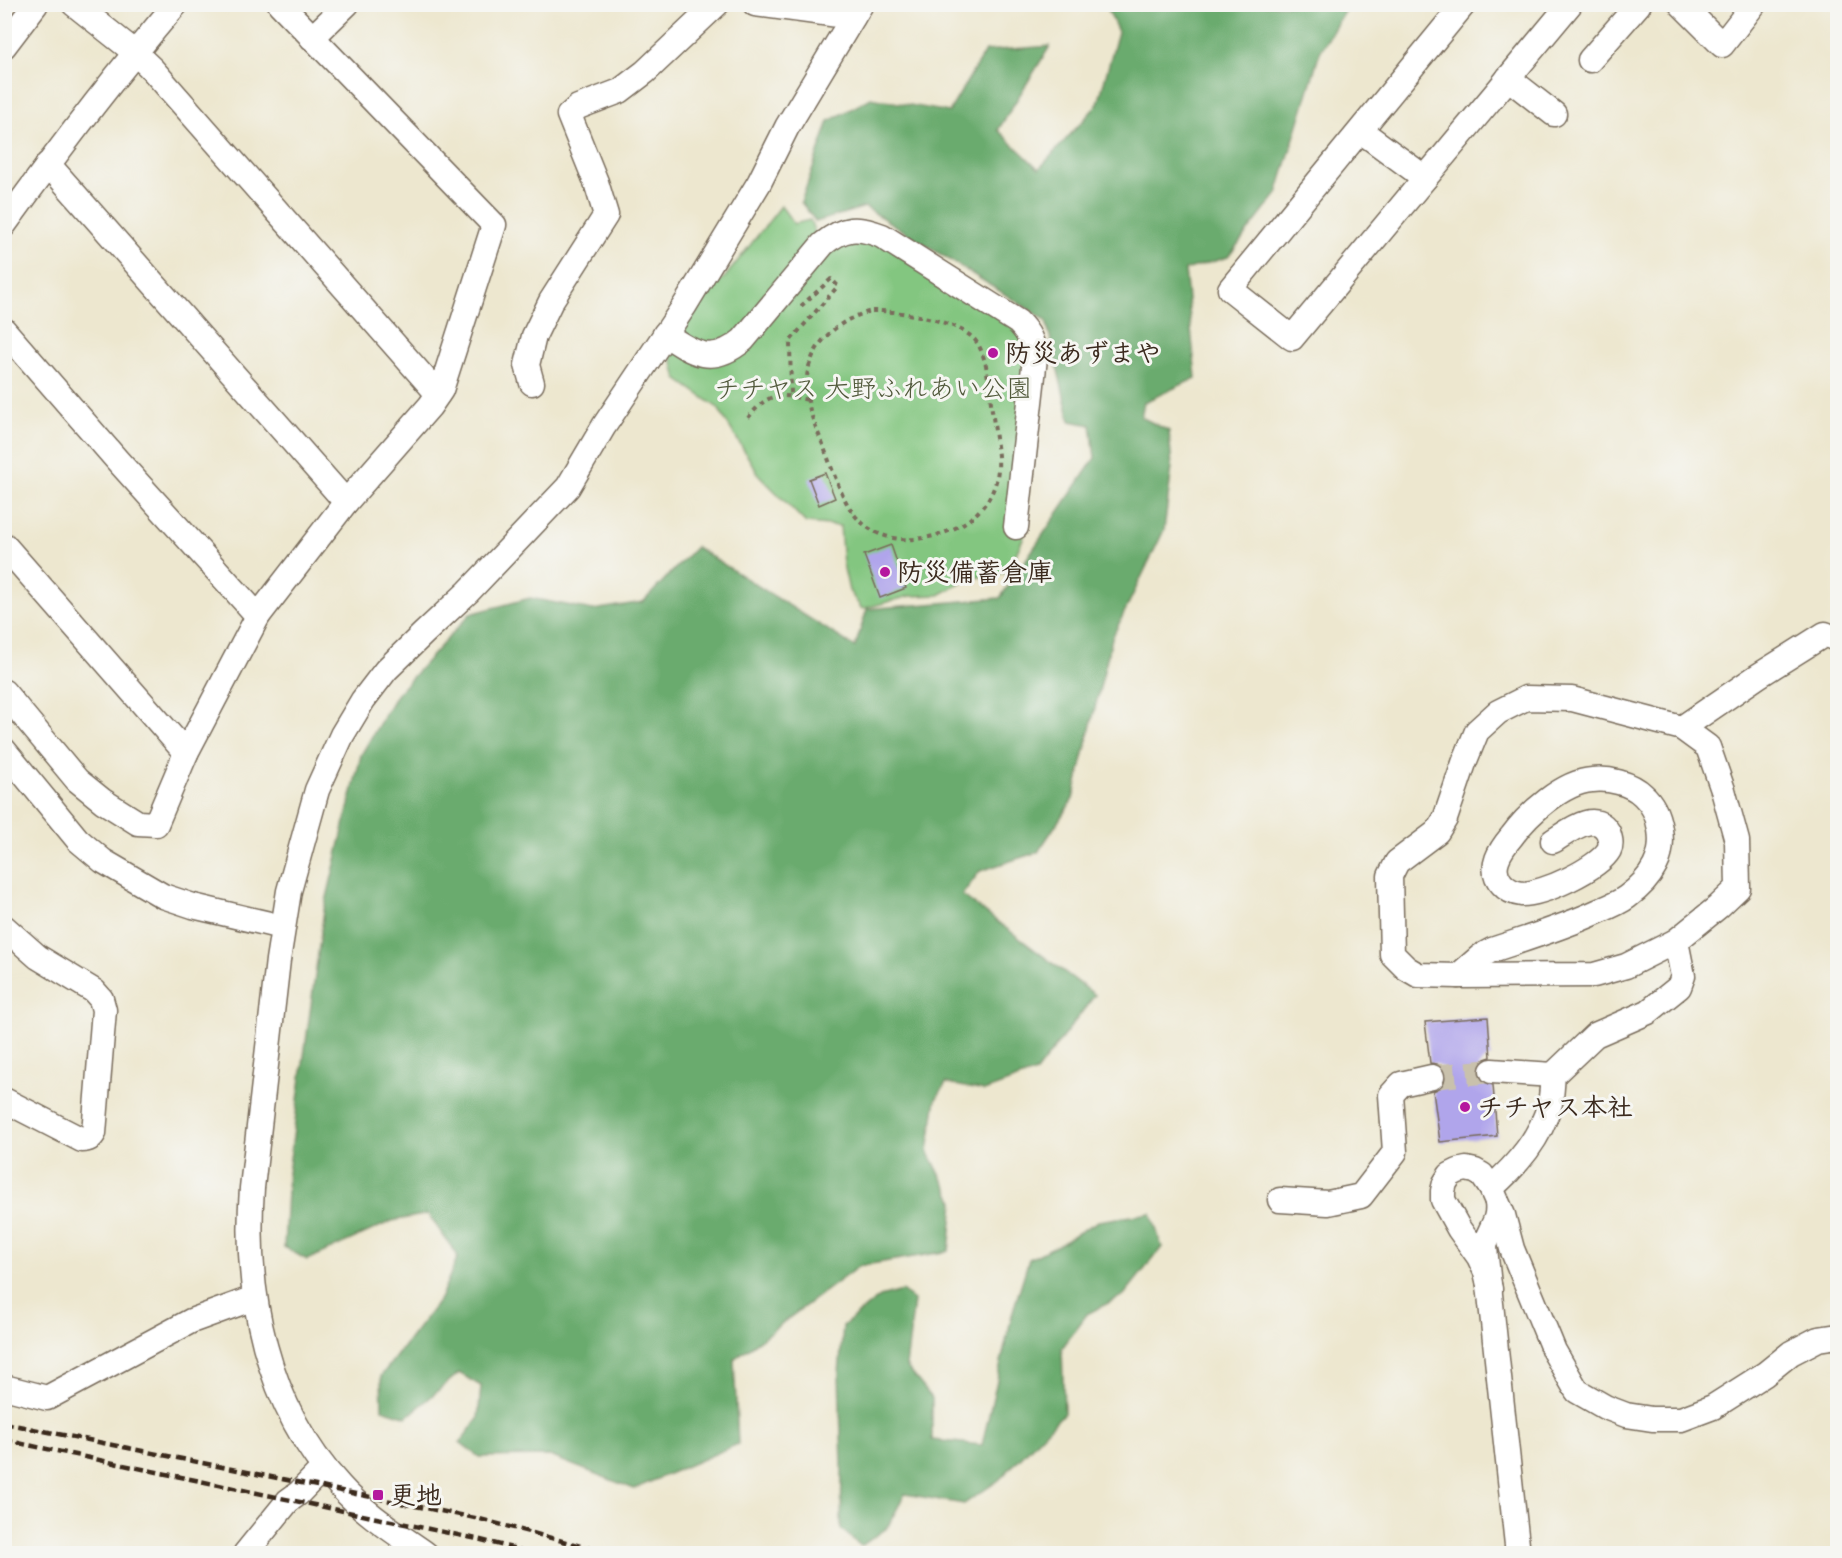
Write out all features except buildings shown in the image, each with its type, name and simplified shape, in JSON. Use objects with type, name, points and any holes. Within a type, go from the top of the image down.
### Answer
[{"type":"street","points":[[9,31],[36,4]]},
{"type":"street","points":[[74,4],[135,52],[152,69],[438,394]]},
{"type":"street","points":[[4,225],[135,52],[176,4]]},
{"type":"street","points":[[4,692],[77,780],[103,801],[138,823],[156,824],[186,753],[258,616],[346,502],[430,406],[444,381],[494,225],[280,4]]},
{"type":"street","points":[[312,38],[347,4]]},
{"type":"street","points":[[532,384],[527,365],[534,336],[551,301],[606,215],[596,182],[569,116],[578,107],[620,91],[652,65],[717,4]]},
{"type":"street","points":[[426,1554],[360,1506],[323,1468],[305,1441],[284,1399],[267,1351],[254,1298],[249,1221],[282,927],[295,868],[317,790],[342,735],[363,700],[403,652],[468,592],[568,487],[604,426],[686,305],[857,11],[755,4]]},
{"type":"street","points":[[1464,4],[1230,289],[1292,338],[1570,4]]},
{"type":"street","points":[[1590,60],[1639,4]]},
{"type":"street","points":[[1681,4],[1722,45],[1754,4]]},
{"type":"street","points":[[1508,78],[1554,114]]},
{"type":"street","points":[[1361,131],[1425,178]]},
{"type":"street","points":[[48,164],[346,502]]},
{"type":"street","points":[[665,334],[699,354],[715,355],[730,350],[743,340],[823,244],[836,234],[851,229],[867,230],[882,236],[1018,322],[1028,331],[1035,358],[1016,527]]},
{"type":"street","points":[[4,330],[117,460],[258,616]]},
{"type":"street","points":[[4,545],[186,753]]},
{"type":"street","points":[[1682,728],[1825,634],[1838,640]]},
{"type":"street","points":[[1526,698],[1572,699],[1682,728],[1708,747],[1737,841],[1738,888],[1676,941],[1626,966],[1593,975],[1418,975],[1406,968],[1392,954],[1390,876],[1397,862],[1437,832],[1445,819],[1464,763],[1478,731],[1498,712],[1526,698]]},
{"type":"street","points":[[4,750],[78,840],[103,861],[163,896],[193,906],[282,927]]},
{"type":"street","points":[[1458,976],[1481,956],[1492,950],[1582,919],[1627,897],[1646,880],[1656,865],[1661,848],[1661,831],[1653,806],[1642,794],[1628,786],[1609,780],[1590,780],[1576,784],[1535,810],[1515,832],[1499,853],[1495,868],[1500,882],[1509,891],[1520,894],[1534,893],[1574,878],[1594,865],[1609,849],[1611,840],[1606,829],[1597,823],[1588,821],[1553,841]]},
{"type":"street","points":[[4,927],[38,957],[93,991],[101,999],[104,1010],[92,1138],[82,1140],[4,1100]]},
{"type":"street","points":[[1493,1192],[1530,1147],[1542,1127],[1550,1102],[1553,1075],[1595,1035],[1648,1012],[1679,987],[1683,976],[1676,941]]},
{"type":"street","points":[[1492,1071],[1553,1075]]},
{"type":"street","points":[[1280,1200],[1328,1203],[1361,1196],[1395,1152],[1391,1095],[1401,1084],[1432,1077]]},
{"type":"street","points":[[1490,1288],[1479,1257],[1459,1229],[1443,1200],[1445,1183],[1450,1175],[1466,1169],[1482,1175],[1493,1192],[1503,1215],[1509,1243],[1554,1351],[1577,1390],[1605,1407],[1626,1415],[1652,1419],[1681,1419],[1713,1407],[1765,1374],[1791,1353],[1818,1339],[1838,1336]]},
{"type":"street","points":[[1493,1192],[1498,1208],[1497,1218],[1487,1238],[1485,1248],[1518,1554]]},
{"type":"street","points":[[1447,1208],[1459,1224],[1474,1234],[1500,1243],[1508,1249],[1518,1265]]},
{"type":"street","points":[[4,1387],[47,1398],[191,1321],[254,1298]]},
{"type":"street","points":[[245,1554],[288,1501],[323,1468]]},
{"type":"path","points":[[795,397],[791,394],[790,389],[790,341],[838,286],[831,279],[798,308]]},
{"type":"path","points":[[887,310],[950,325],[963,331],[974,339],[982,352],[986,365],[998,470],[989,500],[967,522],[934,536],[918,540],[903,540],[888,537],[873,530],[850,509],[807,400],[809,370],[822,341],[844,321],[858,314],[887,310]]},
{"type":"path","points":[[747,418],[765,400],[777,396],[807,400]]},
{"type":"green space","points":[[1106,5],[1348,5],[1320,52],[1277,194],[1228,257],[1185,270],[1196,378],[1144,402],[1141,417],[1169,431],[1172,467],[1164,530],[1112,638],[1073,799],[1038,852],[980,871],[962,895],[1095,995],[1036,1072],[984,1091],[946,1083],[936,1099],[928,1151],[954,1202],[949,1251],[859,1266],[734,1359],[738,1444],[634,1489],[550,1456],[479,1457],[460,1442],[478,1419],[481,1386],[459,1373],[407,1417],[382,1409],[381,1376],[440,1299],[458,1256],[428,1214],[392,1221],[307,1260],[284,1247],[288,1173],[324,910],[361,755],[396,695],[470,614],[530,598],[593,610],[643,602],[696,547],[855,647],[867,609],[1000,598],[1095,458],[1091,425],[1070,421],[1046,320],[865,207],[816,222],[801,202],[829,121],[871,98],[949,112],[985,51],[1050,46],[998,130],[1039,169],[1098,104],[1118,32]]},
{"type":"green space","name":"チチヤス 大野ふれあい公園","points":[[781,206],[794,224],[810,220],[817,238],[849,221],[1023,315],[1025,528],[1024,536],[1008,572],[968,579],[939,595],[910,596],[862,609],[849,591],[843,564],[840,526],[806,523],[759,475],[718,408],[677,379],[670,351],[711,287],[725,277]]},
{"type":"green space","points":[[1151,1213],[1162,1247],[1124,1295],[1087,1314],[1062,1348],[1064,1413],[999,1480],[964,1504],[905,1494],[887,1528],[861,1546],[841,1529],[842,1466],[839,1374],[843,1326],[880,1297],[902,1291],[914,1301],[906,1366],[932,1398],[932,1440],[982,1445],[1013,1311],[1029,1259],[1098,1221]]},
{"type":"tunnel","points":[[1432,1077],[1492,1071]]},
{"type":"railway","points":[[4,1423],[480,1519],[611,1554]]},
{"type":"railway","points":[[4,1440],[477,1539],[536,1554]]},
{"type":"place","name":"防災あずまや","points":[[993,353]]},
{"type":"place","name":"防災備蓄倉庫","points":[[885,572]]},
{"type":"place","name":"チチヤス本社","points":[[1465,1107]]},
{"type":"place","name":"更地","points":[[378,1495]]}]
